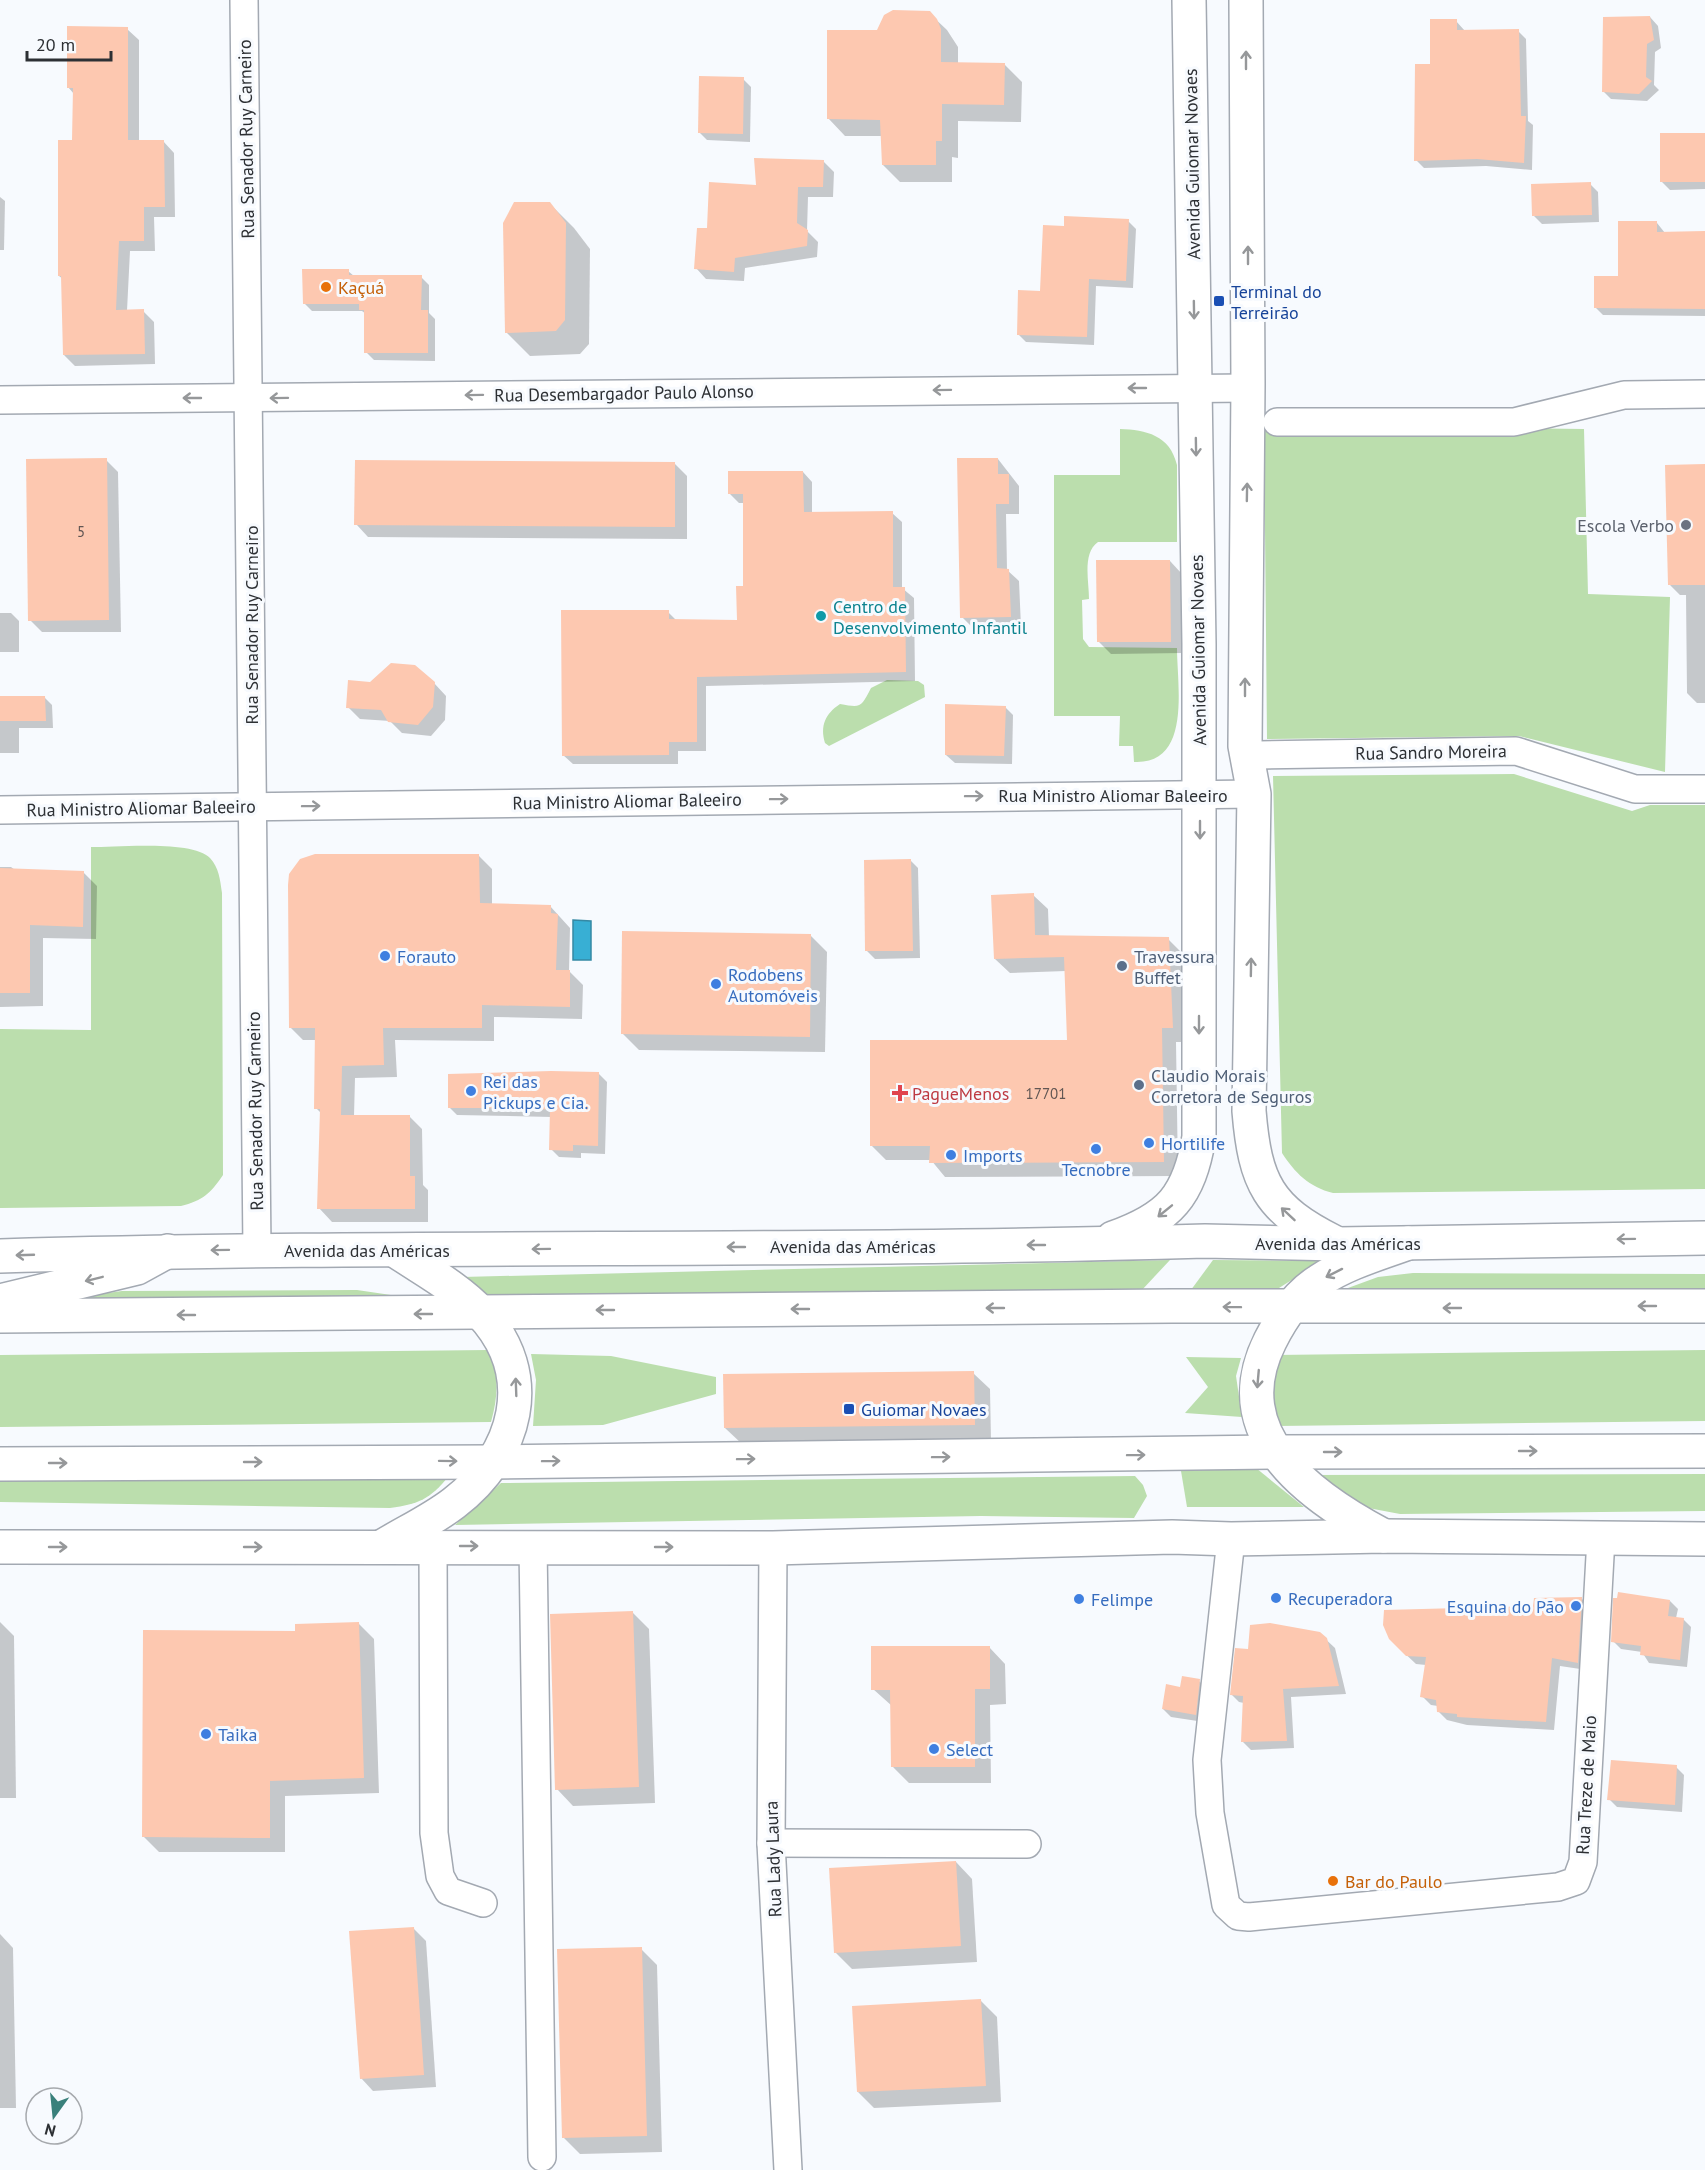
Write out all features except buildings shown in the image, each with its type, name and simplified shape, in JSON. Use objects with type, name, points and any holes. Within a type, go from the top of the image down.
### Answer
[{"type":"main road","name":"Avenida Guiomar Novaes","points":[[1095,1244],[1134,1230],[1168,1210],[1185,1189],[1194,1166],[1199,1137],[1200,793],[1189,0]]},
{"type":"main road","points":[[1246,0],[1248,388],[1245,746],[1254,794],[1249,1111],[1252,1150],[1259,1174],[1276,1203],[1300,1225],[1338,1244]]},
{"type":"main road","name":"Avenida das Américas","points":[[0,1256],[257,1250],[396,1251],[1205,1241],[1408,1244],[1705,1238]]},
{"type":"main road","points":[[1384,1536],[1344,1515],[1286,1466],[1262,1431],[1257,1384],[1260,1360],[1277,1327],[1291,1308],[1318,1281],[1352,1264],[1408,1244]]},
{"type":"main road","points":[[0,1301],[137,1268],[168,1251]]},
{"type":"main road","points":[[383,1546],[453,1504],[476,1484],[507,1437],[516,1399],[515,1376],[505,1348],[481,1313],[444,1282],[396,1251]]},
{"type":"main road","points":[[0,1316],[1160,1306],[1291,1308],[1705,1306]]},
{"type":"main road","points":[[0,1464],[1275,1452],[1705,1451]]},
{"type":"main road","points":[[0,1547],[773,1548],[1172,1537],[1705,1539]]},
{"type":"street","name":"Rua Senador Ruy Carneiro","points":[[244,0],[250,398],[257,1250]]},
{"type":"street","name":"Rua Desembargador Paulo Alonso","points":[[0,400],[1248,388]]},
{"type":"street","points":[[1277,422],[1514,422],[1615,396],[1705,394]]},
{"type":"street","name":"Rua Sandro Moreira","points":[[1259,755],[1516,751],[1635,789],[1705,789]]},
{"type":"street","name":"Rua Ministro Aliomar Baleeiro","points":[[0,810],[1254,794]]},
{"type":"street","name":"Rua Treze de Maio","points":[[1232,1539],[1208,1760],[1210,1813],[1226,1905],[1238,1916],[1250,1917],[1558,1887],[1576,1881],[1583,1862],[1601,1538]]},
{"type":"street","points":[[434,1546],[435,1844],[440,1876],[448,1891],[483,1904]]},
{"type":"street","points":[[533,1546],[542,2157]]},
{"type":"street","name":"Rua Lady Laura","points":[[773,1548],[771,1843],[789,2170]]},
{"type":"street","points":[[771,1843],[1027,1844]]},
{"type":"green space","points":[[1264,425],[1584,429],[1588,594],[1670,597],[1665,772],[1519,736],[1267,739]]},
{"type":"green space","points":[[1120,429],[1156,436],[1169,447],[1177,465],[1177,542],[1098,542],[1093,547],[1088,560],[1089,599],[1082,600],[1083,639],[1089,647],[1177,648],[1179,701],[1173,737],[1165,751],[1152,759],[1134,762],[1133,746],[1119,746],[1120,716],[1054,716],[1054,475],[1120,475]]},
{"type":"green space","points":[[887,680],[918,681],[924,685],[925,697],[829,746],[825,743],[823,731],[827,716],[840,704],[860,705],[871,688]]},
{"type":"green space","points":[[1514,774],[1632,811],[1650,805],[1705,805],[1705,1189],[1333,1193],[1317,1187],[1298,1173],[1282,1153],[1273,776]]},
{"type":"green space","points":[[154,846],[188,849],[201,852],[210,858],[217,870],[222,893],[223,1175],[205,1195],[195,1202],[181,1206],[0,1208],[0,1029],[91,1030],[91,847]]},
{"type":"green space","points":[[1170,1260],[1141,1291],[490,1300],[462,1277]]},
{"type":"green space","points":[[1213,1260],[1322,1261],[1271,1293],[1188,1294]]},
{"type":"green space","points":[[1413,1273],[1705,1274],[1705,1290],[1337,1292],[1378,1277]]},
{"type":"green space","points":[[357,1290],[391,1295],[427,1307],[63,1307],[79,1297],[122,1291]]},
{"type":"green space","points":[[488,1350],[495,1368],[497,1386],[491,1422],[0,1427],[0,1355]]},
{"type":"green space","points":[[1705,1350],[1705,1421],[1278,1426],[1270,1392],[1275,1355]]},
{"type":"green space","points":[[531,1354],[611,1356],[716,1377],[716,1394],[603,1425],[533,1426],[536,1380]]},
{"type":"green space","points":[[1186,1357],[1241,1358],[1236,1376],[1242,1417],[1185,1413],[1208,1387]]},
{"type":"green space","points":[[1256,1468],[1304,1507],[1187,1507],[1181,1471]]},
{"type":"green space","points":[[1705,1474],[1705,1511],[1400,1514],[1363,1507],[1306,1475]]},
{"type":"green space","points":[[449,1476],[436,1490],[423,1499],[409,1505],[390,1508],[0,1502],[0,1477]]},
{"type":"green space","points":[[1135,1476],[1143,1485],[1147,1496],[1134,1518],[981,1516],[455,1525],[501,1483]]},
{"type":"water","points":[[573,920],[591,921],[591,960],[573,960]]},
{"type":"place","name":"Kaçuá","points":[[326,287]]},
{"type":"place","name":"Terminal do Terreirão","points":[[1219,301]]},
{"type":"place","name":"Escola Verbo","points":[[1686,525]]},
{"type":"place","name":"Centro de Desenvolvimento Infantil","points":[[821,616]]},
{"type":"place","name":"Forauto","points":[[385,956]]},
{"type":"place","name":"Travessura Buffet","points":[[1122,966]]},
{"type":"place","name":"Rodobens Automóveis","points":[[716,984]]},
{"type":"place","name":"Claudio Morais Corretora de Seguros","points":[[1139,1085]]},
{"type":"place","name":"Rei das Pickups e Cia.","points":[[471,1091]]},
{"type":"place","name":"PagueMenos","points":[[900,1093]]},
{"type":"place","name":"Hortilife","points":[[1149,1143]]},
{"type":"place","name":"Tecnobre","points":[[1096,1149]]},
{"type":"place","name":"Imports","points":[[951,1155]]},
{"type":"place","name":"Guiomar Novaes","points":[[849,1409]]},
{"type":"place","name":"Recuperadora","points":[[1276,1598]]},
{"type":"place","name":"Felimpe","points":[[1079,1599]]},
{"type":"place","name":"Esquina do Pão","points":[[1576,1606]]},
{"type":"place","name":"Taika","points":[[206,1734]]},
{"type":"place","name":"Select","points":[[934,1749]]},
{"type":"place","name":"Bar do Paulo","points":[[1333,1881]]}]
